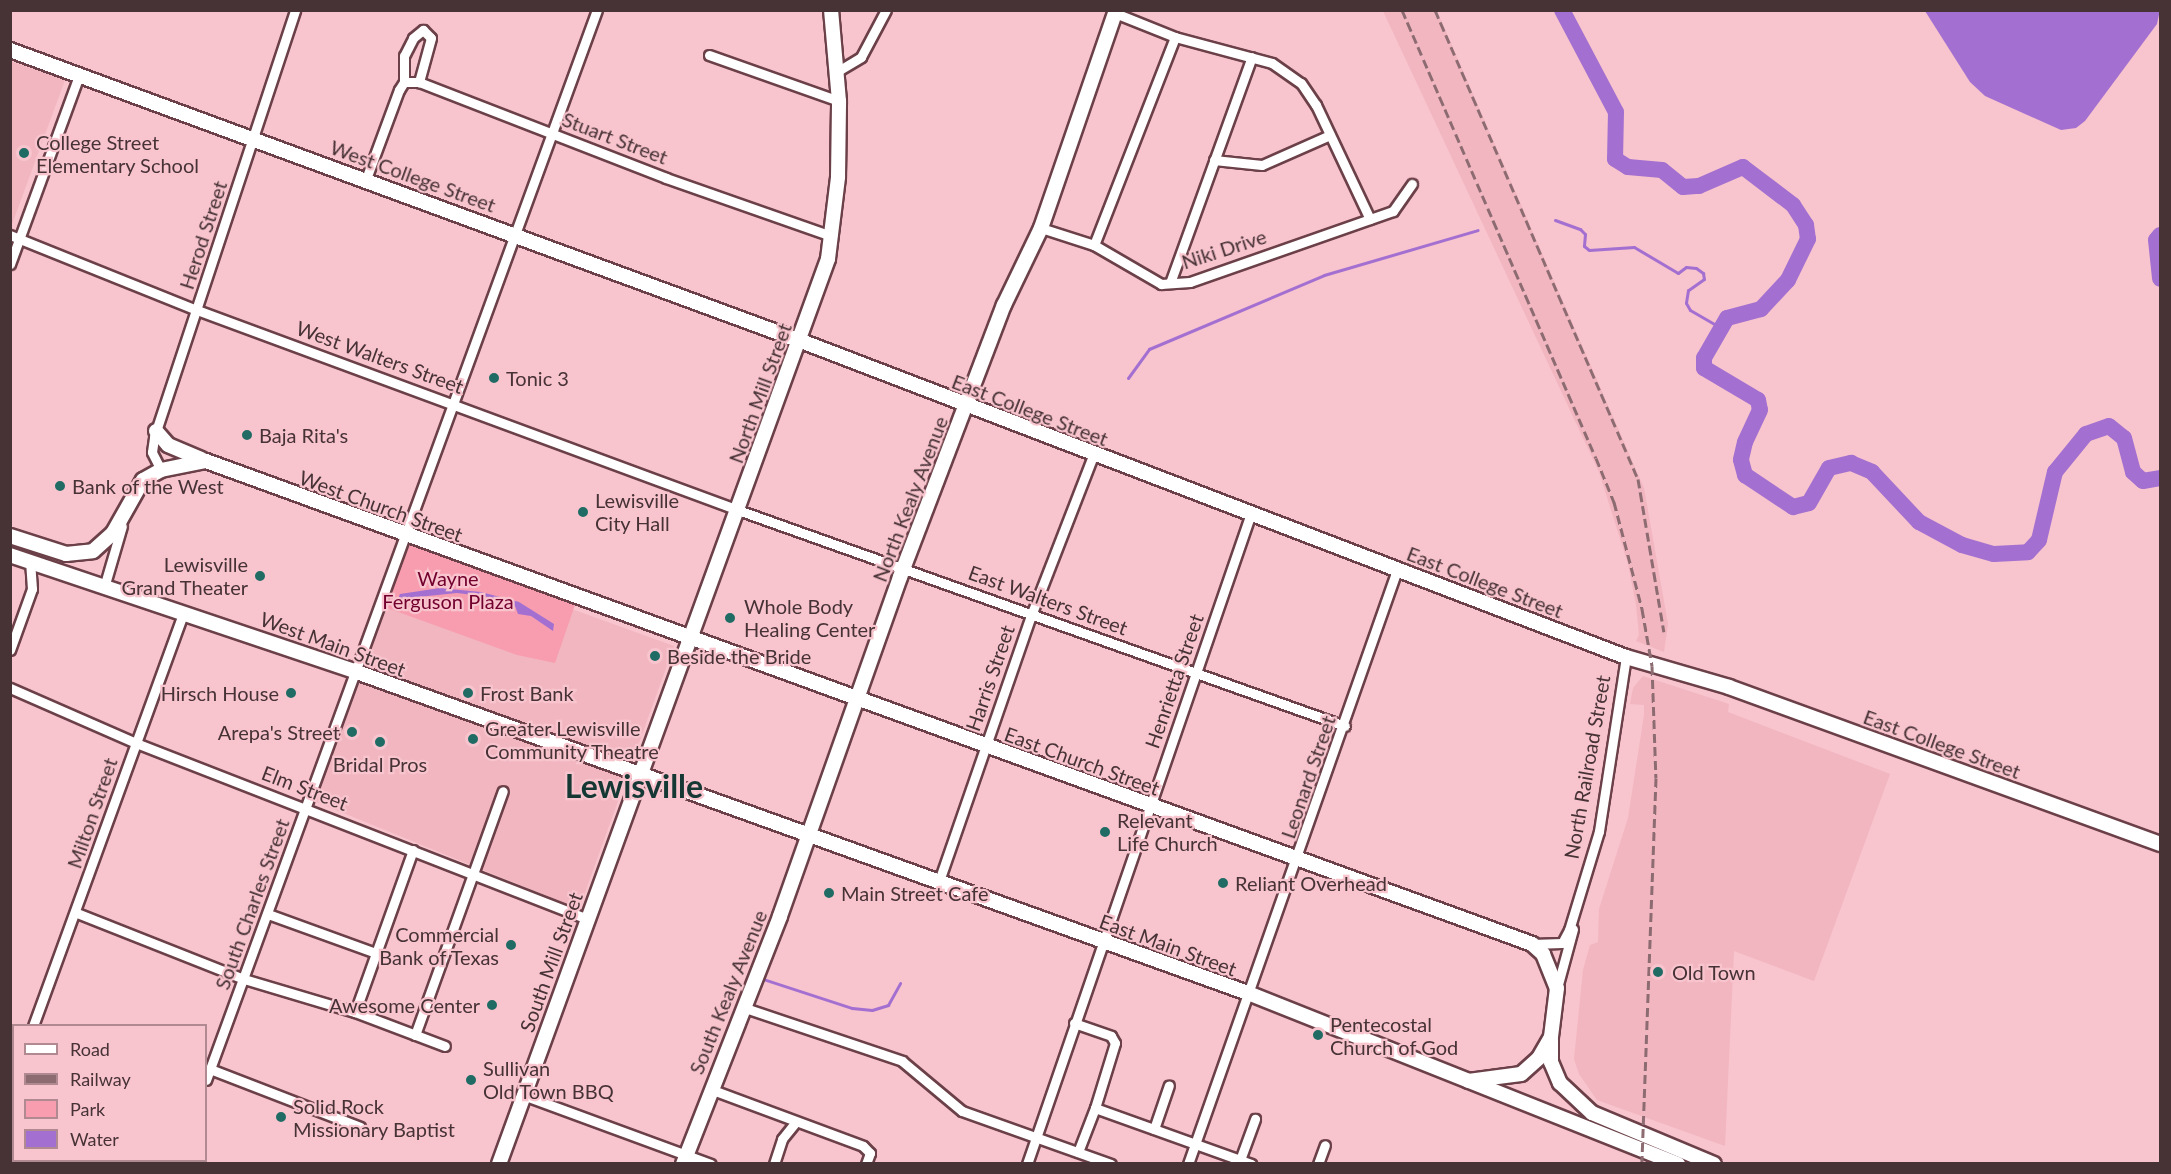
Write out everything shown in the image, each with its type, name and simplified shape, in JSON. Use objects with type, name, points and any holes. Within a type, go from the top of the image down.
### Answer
[{"type":"main road","name":"North Mill Street","points":[[642,774],[688,639],[801,341],[832,236],[839,101],[831,10]]},
{"type":"main road","name":"North Kealy Avenue","points":[[809,835],[905,567],[1004,305],[1041,228],[1116,11]]},
{"type":"main road","name":"West College Street","points":[[10,50],[366,179],[801,341]]},
{"type":"main road","name":"East College Street","points":[[801,341],[1250,516],[1626,657],[1738,690],[2160,844]]},
{"type":"main road","name":"West Church Street","points":[[156,431],[168,445],[206,461],[688,639]]},
{"type":"main road","points":[[10,536],[66,554],[93,551],[113,533],[143,480],[161,470],[206,461]]},
{"type":"main road","name":"West Main Street","points":[[10,555],[105,584],[642,774]]},
{"type":"main road","name":"East Church Street","points":[[688,639],[1532,944]]},
{"type":"main road","name":"East Main Street","points":[[642,774],[1101,942],[1248,993],[1673,1163]]},
{"type":"main road","name":"South Mill Street","points":[[499,1164],[642,774]]},
{"type":"main road","name":"South Kealy Avenue","points":[[684,1159],[809,835]]},
{"type":"main road","points":[[1532,944],[1542,954],[1557,988]]},
{"type":"main road","name":"North Railroad Street","points":[[1468,1081],[1521,1074],[1539,1058],[1551,1037],[1557,988]]},
{"type":"main road","points":[[1551,1037],[1551,1062],[1560,1083],[1573,1098],[1592,1113],[1675,1144],[1714,1164]]},
{"type":"main road","points":[[1673,1163],[1675,1144]]},
{"type":"street","name":"Herod Street","points":[[161,470],[152,452],[156,431],[295,10]]},
{"type":"street","name":"South Charles Street","points":[[207,1077],[454,403],[513,234],[597,10]]},
{"type":"street","points":[[838,71],[861,57],[886,10]]},
{"type":"street","points":[[1116,11],[1175,37],[1272,63],[1301,83],[1330,135],[1370,219]]},
{"type":"street","points":[[366,179],[395,100],[404,82],[404,56],[413,38],[423,30],[430,38],[419,82]]},
{"type":"street","points":[[1094,245],[1175,37]]},
{"type":"street","points":[[709,55],[839,101]]},
{"type":"street","points":[[1170,283],[1252,57]]},
{"type":"street","points":[[10,264],[15,237],[79,75]]},
{"type":"street","name":"Stuart Street","points":[[404,82],[419,82],[832,236]]},
{"type":"street","points":[[1214,160],[1262,165],[1330,135]]},
{"type":"street","name":"Niki Drive","points":[[1041,228],[1094,245],[1116,256],[1138,273],[1161,284],[1190,282],[1394,211],[1413,184]]},
{"type":"street","name":"West Walters Street","points":[[15,237],[197,310],[454,403],[738,510]]},
{"type":"street","name":"Harris Street","points":[[939,881],[1032,613],[1094,456]]},
{"type":"street","points":[[105,584],[127,507]]},
{"type":"street","name":"East Walters Street","points":[[738,510],[905,567],[1345,726]]},
{"type":"street","name":"Henrietta Street","points":[[1027,1164],[1101,942],[1250,516]]},
{"type":"street","points":[[10,650],[32,589],[30,562]]},
{"type":"street","name":"Leonard Street","points":[[1188,1164],[1345,726],[1397,570]]},
{"type":"street","name":"Milton Street","points":[[34,1024],[77,913],[184,612]]},
{"type":"street","name":"North Railroad Street","points":[[1532,944],[1562,943],[1573,918],[1599,831],[1626,657]]},
{"type":"street","name":"Elm Street","points":[[10,687],[136,743],[588,918]]},
{"type":"street","points":[[415,1035],[502,791]]},
{"type":"street","points":[[355,1012],[413,849]]},
{"type":"street","points":[[77,913],[244,979],[355,1012],[445,1046]]},
{"type":"street","points":[[268,914],[376,953]]},
{"type":"street","name":"North Railroad Street","points":[[1557,988],[1564,973],[1573,918]]},
{"type":"street","points":[[742,1007],[902,1061],[962,1111],[1111,1164]]},
{"type":"street","points":[[1074,1023],[1110,1036],[1115,1043],[1095,1108],[1078,1152]]},
{"type":"street","points":[[210,1069],[360,1127]]},
{"type":"street","points":[[1154,1129],[1169,1085]]},
{"type":"street","points":[[710,1089],[769,1108],[795,1123],[863,1146],[870,1153],[866,1164]]},
{"type":"street","points":[[523,1095],[684,1159],[711,1164]]},
{"type":"street","points":[[1095,1108],[1251,1164]]},
{"type":"street","points":[[1240,1160],[1255,1119]]},
{"type":"street","points":[[774,1164],[782,1139],[795,1123]]},
{"type":"street","points":[[1318,1164],[1325,1145]]},
{"type":"shaded area","points":[[1383,11],[1437,11],[1644,488],[1668,624],[1664,652],[1636,641],[1639,635],[1636,605],[1628,564],[1599,472]]},
{"type":"shaded area","name":"College Street Elementary School","points":[[10,61],[65,80],[11,227],[10,226]]},
{"type":"shaded area","points":[[408,550],[674,646],[579,909],[314,801]]},
{"type":"shaded area","points":[[1643,676],[1729,704],[1728,712],[1890,774],[1814,981],[1734,951],[1725,1146],[1597,1100],[1579,1074],[1574,1059],[1583,970],[1590,945],[1598,942],[1599,909],[1628,818],[1644,715],[1644,705],[1630,704],[1633,688]]},
{"type":"green space","name":"Wayne Ferguson Plaza","points":[[404,535],[577,599],[555,663],[517,655],[379,605]]},
{"type":"water","points":[[2160,10],[2157,24],[2085,121],[2076,128],[2061,130],[1985,96],[1970,82],[1925,11]]},
{"type":"water","points":[[440,588],[481,592],[519,602],[554,624],[553,631],[531,616],[518,614],[515,606],[489,597],[457,593],[398,599],[400,594]]},
{"type":"waterway","points":[[1562,10],[1616,112],[1615,159],[1628,167],[1662,170],[1683,187],[1699,186],[1743,167],[1793,205],[1806,225],[1808,239],[1788,280],[1761,309],[1727,318],[1704,358],[1704,368],[1758,400],[1760,410],[1745,442],[1741,460],[1745,475],[1793,507],[1809,503],[1829,468],[1851,463],[1872,472],[1919,522],[1962,545],[1994,554],[2028,552],[2039,540],[2055,472],[2086,434],[2109,426],[2124,438],[2133,472],[2143,481],[2160,478]]},
{"type":"waterway","points":[[1555,220],[1580,229],[1585,234],[1584,246],[1589,250],[1634,247],[1678,273],[1686,267],[1696,268],[1703,273],[1704,279],[1688,290],[1686,303],[1690,310],[1720,327]]},
{"type":"waterway","points":[[1128,378],[1149,349],[1324,275],[1478,230]]},
{"type":"waterway","points":[[2160,235],[2156,240],[2160,279]]},
{"type":"waterway","points":[[760,978],[852,1008],[872,1010],[888,1005],[900,983]]},
{"type":"railway","points":[[1402,10],[1614,502],[1642,609],[1652,666],[1656,778],[1642,1164]]},
{"type":"railway","points":[[1435,10],[1638,479],[1664,632]]},
{"type":"place","name":"College Street Elementary School","points":[[24,153]]},
{"type":"place","name":"Tonic 3","points":[[494,378]]},
{"type":"place","name":"Baja Rita's","points":[[247,435]]},
{"type":"place","name":"Bank of the West","points":[[60,486]]},
{"type":"place","name":"Lewisville City Hall","points":[[583,512]]},
{"type":"place","name":"Lewisville Grand Theater","points":[[260,576]]},
{"type":"place","name":"Whole Body Healing Center","points":[[730,618]]},
{"type":"place","name":"Beside the Bride","points":[[655,656]]},
{"type":"place","name":"Hirsch House","points":[[291,693]]},
{"type":"place","name":"Frost Bank","points":[[468,693]]},
{"type":"place","name":"Arepa's Street","points":[[352,732]]},
{"type":"place","name":"Greater Lewisville Community Theatre","points":[[473,739]]},
{"type":"place","name":"Bridal Pros","points":[[380,742]]},
{"type":"place","name":"Relevant Life Church","points":[[1105,832]]},
{"type":"place","name":"Reliant Overhead","points":[[1223,883]]},
{"type":"place","name":"Main Street Cafe","points":[[829,893]]},
{"type":"place","name":"Commercial Bank of Texas","points":[[511,945]]},
{"type":"place","name":"Old Town","points":[[1658,972]]},
{"type":"place","name":"Awesome Center","points":[[492,1005]]},
{"type":"place","name":"Pentecostal Church of God","points":[[1318,1035]]},
{"type":"place","name":"Sullivan Old Town BBQ","points":[[471,1080]]},
{"type":"place","name":"Solid Rock Missionary Baptist","points":[[281,1117]]},
{"type":"district","name":"Lewisville","points":[[634,786]]}]
